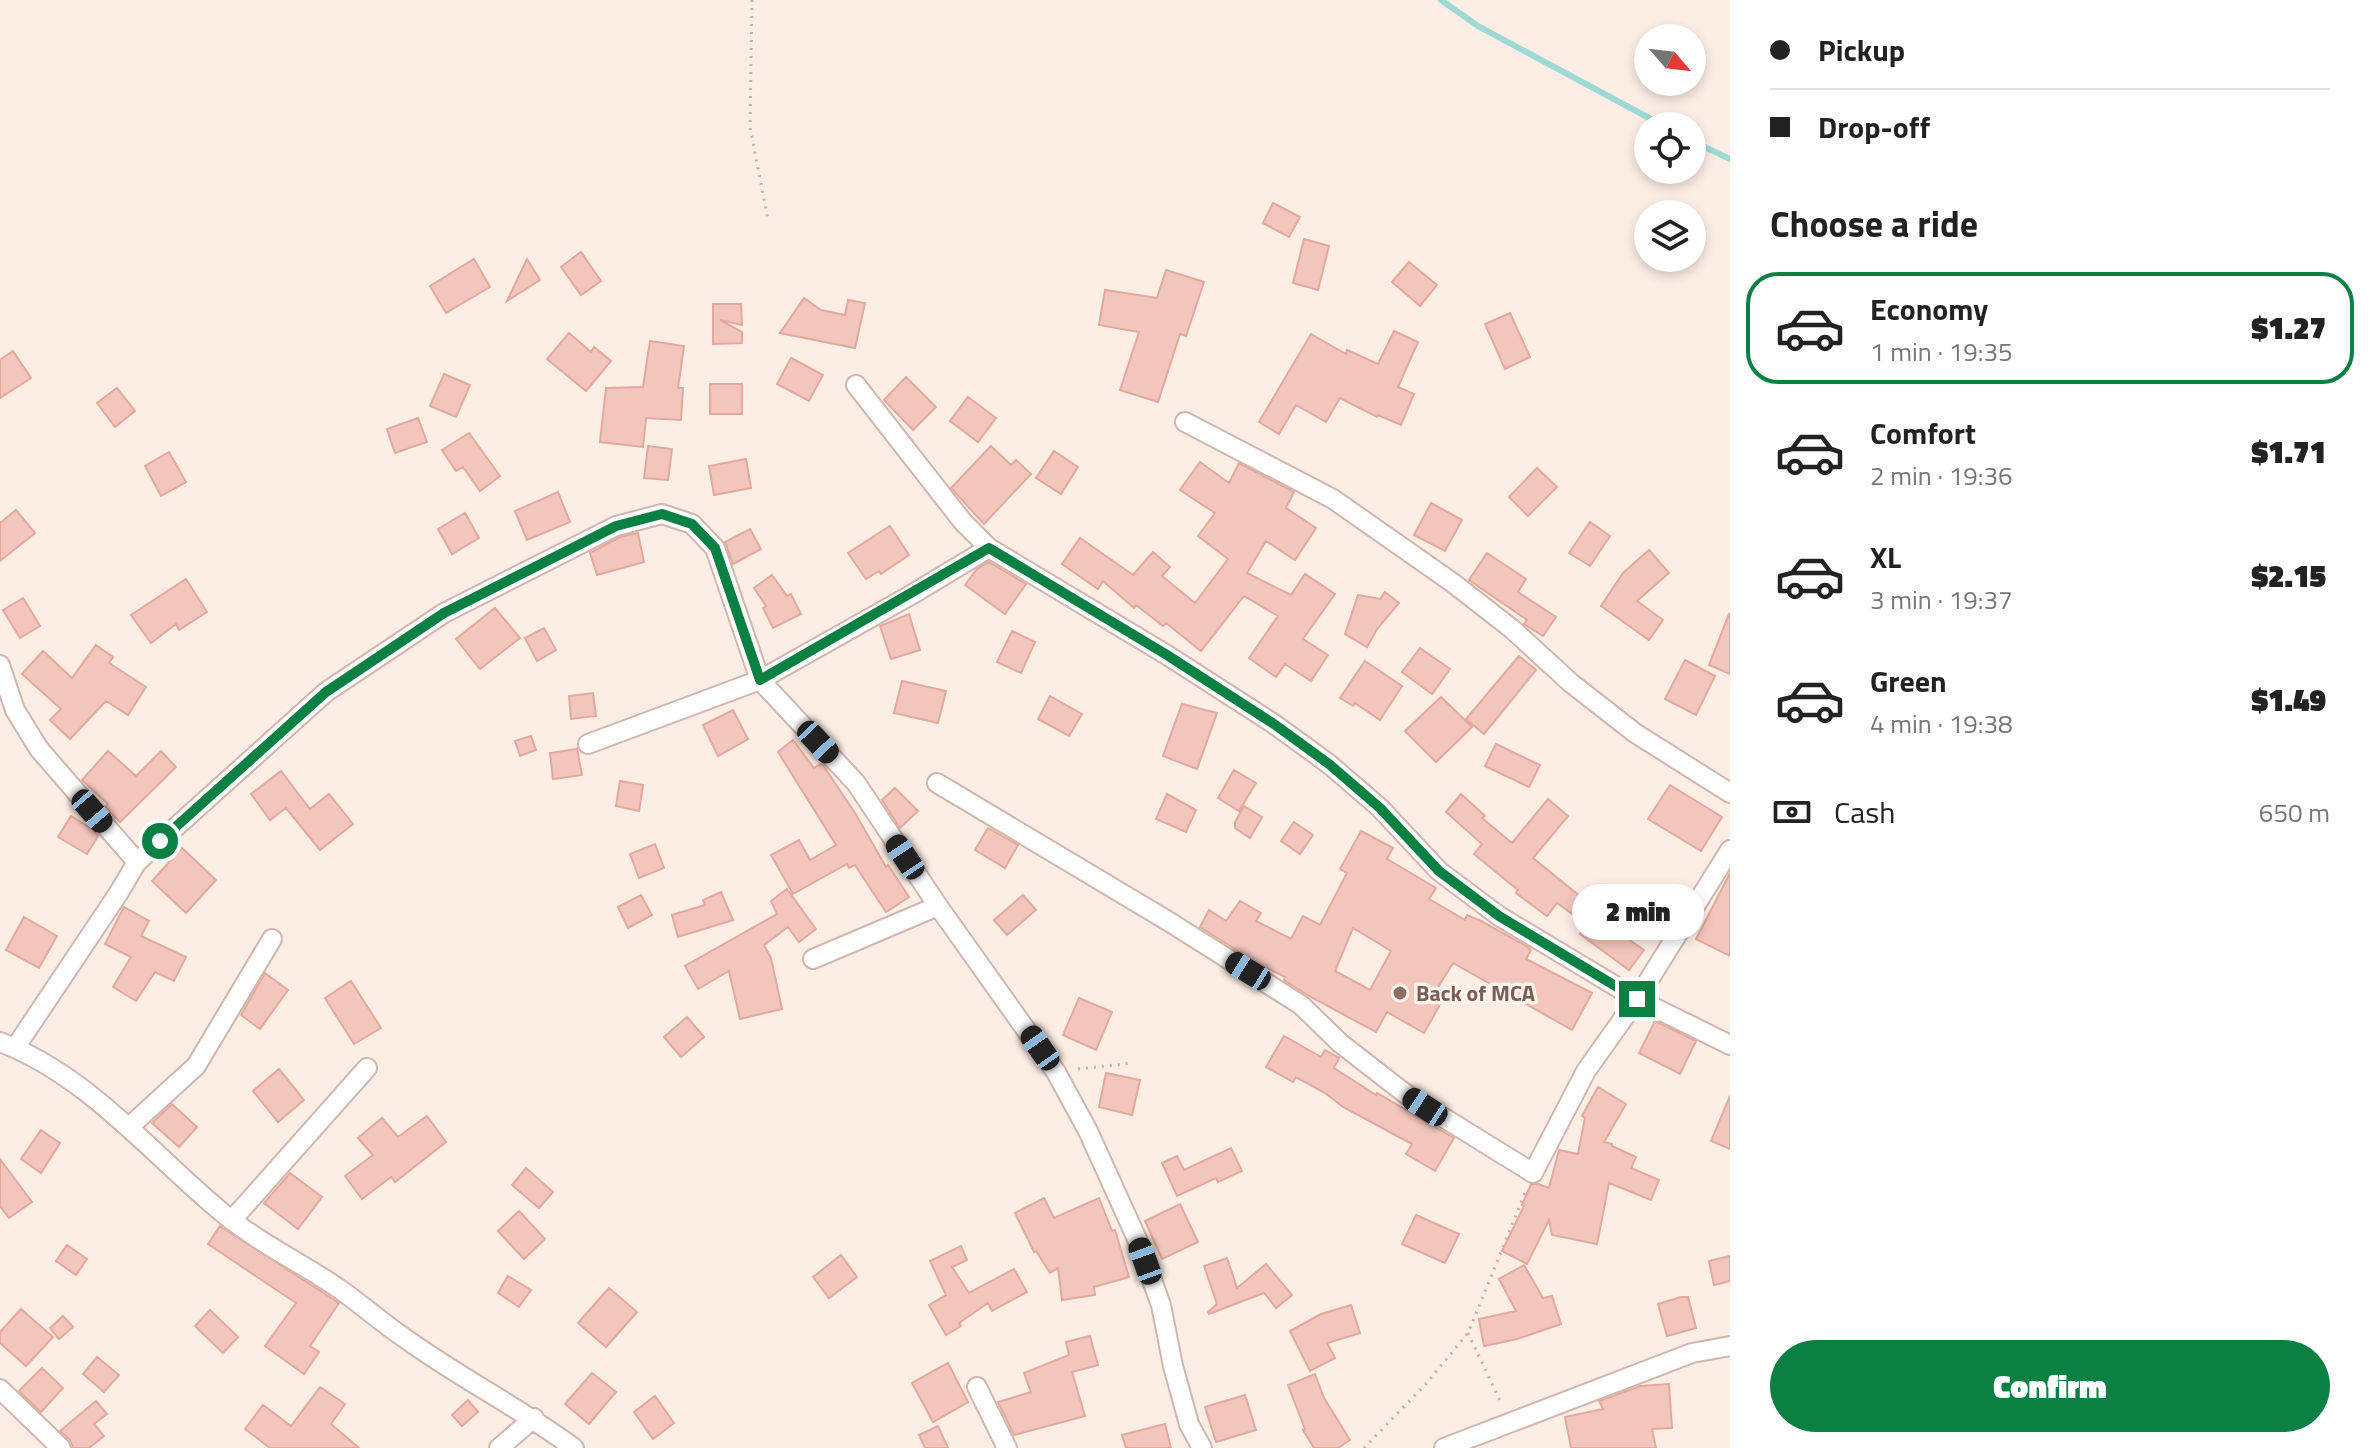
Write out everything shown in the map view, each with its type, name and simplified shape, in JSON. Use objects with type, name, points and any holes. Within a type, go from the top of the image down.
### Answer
[{"type":"street","points":[[856,385],[944,499],[989,548],[1167,655],[1274,724],[1329,764],[1380,808],[1439,871],[1499,916],[1637,999],[1730,1045]]},
{"type":"street","points":[[1185,422],[1292,476],[1345,507],[1453,583],[1635,733],[1730,793]]},
{"type":"street","points":[[574,1448],[534,1418],[407,1340],[338,1288],[232,1220],[75,1083],[7,1045],[118,894],[137,862],[326,692],[444,613],[616,526],[662,514],[692,524],[715,548],[760,680],[856,783],[938,906],[1056,1072],[1088,1131],[1137,1239],[1161,1305],[1189,1424],[1202,1448]]},
{"type":"street","points":[[588,744],[760,680],[989,548]]},
{"type":"street","points":[[0,665],[15,710],[39,749],[137,862]]},
{"type":"street","points":[[937,783],[1168,921],[1301,1005],[1340,1043],[1407,1095],[1533,1173],[1586,1071],[1637,999],[1730,850]]},
{"type":"street","points":[[813,959],[938,906]]},
{"type":"street","points":[[129,1127],[196,1066],[272,939]]},
{"type":"street","points":[[232,1220],[367,1068]]},
{"type":"street","points":[[1444,1448],[1480,1442],[1511,1423],[1692,1353],[1730,1346]]},
{"type":"street","points":[[977,1387],[1007,1448]]},
{"type":"street","points":[[0,1389],[61,1448]]},
{"type":"street","points":[[499,1448],[534,1418]]},
{"type":"path","points":[[752,0],[750,127],[768,220]]},
{"type":"path","points":[[1056,1072],[1133,1063]]},
{"type":"path","points":[[1364,1448],[1468,1333],[1533,1173]]},
{"type":"path","points":[[1468,1333],[1511,1423]]},
{"type":"building","points":[[1273,203],[1300,217],[1289,237],[1263,223]]},
{"type":"building","points":[[1304,239],[1329,246],[1318,290],[1293,283]]},
{"type":"building","points":[[581,252],[601,281],[581,295],[561,267]]},
{"type":"building","points":[[474,259],[490,287],[446,313],[430,286]]},
{"type":"building","points":[[527,259],[540,280],[507,301]]},
{"type":"building","points":[[1409,262],[1437,285],[1420,306],[1392,282]]},
{"type":"building","points":[[1166,270],[1204,282],[1186,336],[1180,334],[1158,402],[1120,390],[1139,332],[1099,325],[1105,290],[1157,298]]},
{"type":"building","points":[[804,298],[821,310],[845,315],[848,300],[865,303],[855,348],[780,333]]},
{"type":"building","points":[[713,304],[741,304],[742,325],[720,320],[742,332],[742,343],[713,344]]},
{"type":"building","points":[[1510,313],[1530,357],[1505,369],[1485,324]]},
{"type":"building","points":[[1394,331],[1418,342],[1398,387],[1414,394],[1401,425],[1340,398],[1326,422],[1296,405],[1279,434],[1259,422],[1311,334],[1346,354],[1347,350],[1378,364]]},
{"type":"building","points":[[569,333],[591,352],[594,347],[611,361],[586,391],[547,359]]},
{"type":"building","points":[[650,341],[684,346],[678,388],[683,388],[681,420],[646,418],[643,447],[600,442],[606,388],[643,387]]},
{"type":"building","points":[[13,351],[31,378],[0,398],[0,360]]},
{"type":"building","points":[[791,358],[823,375],[809,401],[777,384]]},
{"type":"building","points":[[444,374],[470,385],[456,417],[430,406]]},
{"type":"building","points":[[906,377],[936,407],[913,430],[884,400]]},
{"type":"building","points":[[710,384],[742,384],[742,414],[710,414]]},
{"type":"building","points":[[117,388],[135,411],[115,427],[97,403]]},
{"type":"building","points":[[968,397],[996,418],[978,442],[950,421]]},
{"type":"building","points":[[418,418],[427,442],[395,453],[387,429]]},
{"type":"building","points":[[469,433],[500,476],[480,491],[463,467],[456,471],[442,450]]},
{"type":"building","points":[[648,446],[672,449],[668,480],[644,478]]},
{"type":"building","points":[[991,446],[1011,465],[1016,460],[1031,474],[984,524],[951,488]]},
{"type":"building","points":[[1054,451],[1078,467],[1061,494],[1036,478]]},
{"type":"building","points":[[169,452],[186,482],[161,496],[145,466]]},
{"type":"building","points":[[746,459],[751,488],[714,495],[709,466]]},
{"type":"building","points":[[1200,462],[1229,483],[1239,463],[1294,492],[1286,508],[1316,528],[1295,560],[1266,541],[1247,573],[1291,595],[1305,574],[1335,594],[1303,639],[1328,655],[1311,681],[1285,664],[1276,677],[1249,658],[1278,616],[1244,596],[1201,651],[1166,623],[1163,626],[1136,605],[1134,608],[1103,581],[1098,589],[1062,564],[1080,538],[1133,575],[1153,552],[1170,567],[1162,576],[1195,603],[1228,559],[1198,536],[1215,513],[1180,490]]},
{"type":"building","points":[[1537,468],[1557,487],[1528,516],[1509,497]]},
{"type":"building","points":[[558,492],[570,522],[527,540],[515,511]]},
{"type":"building","points":[[1431,503],[1462,520],[1445,551],[1414,535]]},
{"type":"building","points":[[16,510],[35,533],[0,561],[0,523]]},
{"type":"building","points":[[465,513],[479,538],[452,554],[438,529]]},
{"type":"building","points":[[1590,522],[1610,536],[1590,566],[1569,553]]},
{"type":"building","points":[[890,526],[909,555],[881,574],[879,571],[866,579],[848,553]]},
{"type":"building","points":[[750,529],[761,549],[733,564],[725,542]]},
{"type":"building","points":[[638,533],[644,562],[597,575],[590,553],[620,537]]},
{"type":"building","points":[[1649,550],[1669,573],[1637,601],[1663,620],[1649,640],[1601,606],[1623,573]]},
{"type":"building","points":[[1487,553],[1526,579],[1518,592],[1556,617],[1543,636],[1524,624],[1527,620],[1469,580]]},
{"type":"building","points":[[989,562],[1026,584],[1005,614],[965,585],[977,569]]},
{"type":"building","points":[[772,575],[787,596],[791,594],[801,614],[773,628],[763,608],[766,606],[754,588]]},
{"type":"building","points":[[186,579],[207,612],[179,630],[176,624],[151,643],[131,615]]},
{"type":"building","points":[[1385,592],[1399,603],[1377,629],[1367,647],[1345,634],[1358,595],[1380,599]]},
{"type":"building","points":[[23,598],[40,626],[20,638],[3,610]]},
{"type":"building","points":[[495,608],[520,638],[480,669],[456,639]]},
{"type":"building","points":[[909,614],[920,650],[891,659],[880,626]]},
{"type":"building","points":[[1730,614],[1730,674],[1709,665]]},
{"type":"building","points":[[544,628],[556,650],[537,661],[525,638]]},
{"type":"building","points":[[1012,631],[1035,642],[1021,673],[997,662]]},
{"type":"building","points":[[96,645],[113,657],[109,663],[146,687],[128,715],[106,701],[70,739],[50,720],[61,709],[22,674],[43,651],[72,678]]},
{"type":"building","points":[[1420,648],[1450,669],[1432,694],[1402,672]]},
{"type":"building","points":[[1519,656],[1536,670],[1484,734],[1466,719]]},
{"type":"building","points":[[1685,660],[1715,676],[1696,715],[1665,699]]},
{"type":"building","points":[[1365,661],[1402,686],[1380,720],[1355,703],[1353,706],[1340,698]]},
{"type":"building","points":[[902,681],[946,691],[938,723],[894,713]]},
{"type":"building","points":[[593,693],[596,716],[571,719],[569,696]]},
{"type":"building","points":[[1050,696],[1082,714],[1069,736],[1038,719]]},
{"type":"building","points":[[1441,697],[1472,727],[1436,762],[1405,731]]},
{"type":"building","points":[[1182,704],[1217,713],[1197,769],[1163,756]]},
{"type":"building","points":[[733,710],[748,739],[718,756],[703,725]]},
{"type":"building","points":[[531,736],[536,750],[520,756],[515,741]]},
{"type":"building","points":[[793,740],[814,768],[823,765],[886,867],[888,865],[909,897],[886,912],[855,865],[849,868],[847,864],[793,894],[771,855],[799,840],[810,860],[836,845],[778,752]]},
{"type":"building","points":[[1496,744],[1540,765],[1529,787],[1485,766]]},
{"type":"building","points":[[577,749],[582,775],[553,779],[550,753]]},
{"type":"building","points":[[108,751],[136,776],[161,751],[176,767],[120,822],[105,807],[108,804],[82,780]]},
{"type":"building","points":[[1234,770],[1256,783],[1239,811],[1218,798]]},
{"type":"building","points":[[281,771],[310,809],[329,794],[353,824],[320,850],[286,808],[270,820],[251,794]]},
{"type":"building","points":[[620,781],[643,785],[639,811],[616,806]]},
{"type":"building","points":[[1670,785],[1722,817],[1701,851],[1648,819]]},
{"type":"building","points":[[895,788],[918,811],[900,828],[882,800]]},
{"type":"building","points":[[1167,794],[1196,810],[1186,832],[1156,819]]},
{"type":"building","points":[[1461,794],[1485,816],[1482,818],[1512,843],[1548,799],[1568,816],[1533,858],[1597,910],[1601,904],[1635,928],[1628,939],[1644,950],[1629,970],[1580,934],[1587,925],[1557,903],[1547,916],[1516,893],[1518,890],[1474,854],[1482,844],[1446,812]]},
{"type":"building","points":[[1244,806],[1262,817],[1250,838],[1235,828]]},
{"type":"building","points":[[71,816],[98,836],[87,854],[58,837]]},
{"type":"building","points":[[1294,822],[1313,835],[1300,854],[1281,841]]},
{"type":"building","points":[[988,828],[1018,845],[1005,868],[975,850]]},
{"type":"building","points":[[1361,831],[1393,848],[1387,859],[1436,888],[1429,899],[1465,920],[1467,915],[1528,947],[1531,950],[1526,959],[1592,993],[1572,1030],[1453,963],[1437,989],[1446,994],[1424,1033],[1387,1012],[1376,1032],[1309,996],[1284,980],[1285,977],[1200,927],[1209,910],[1226,921],[1240,901],[1261,913],[1256,921],[1291,939],[1303,916],[1320,925],[1347,873],[1340,869]],"holes":[[[1353,928],[1391,951],[1370,990],[1335,971]]]},
{"type":"building","points":[[655,844],[664,868],[639,878],[630,854]]},
{"type":"building","points":[[182,848],[216,880],[186,913],[152,881]]},
{"type":"building","points":[[1730,873],[1730,956],[1696,939]]},
{"type":"building","points":[[787,889],[816,929],[799,942],[788,927],[764,945],[771,958],[782,1009],[740,1019],[729,971],[698,989],[685,966],[777,914],[771,901]]},
{"type":"building","points":[[721,892],[733,920],[678,937],[672,915],[705,905],[703,900]]},
{"type":"building","points":[[641,895],[652,915],[628,928],[618,907]]},
{"type":"building","points":[[1023,895],[1036,910],[1007,935],[994,920]]},
{"type":"building","points":[[124,907],[149,921],[141,936],[186,957],[174,981],[155,972],[136,1001],[113,987],[131,957],[105,944]]},
{"type":"building","points":[[24,917],[57,936],[39,968],[6,950]]},
{"type":"building","points":[[265,973],[288,990],[260,1029],[241,1015]]},
{"type":"building","points":[[351,981],[381,1028],[354,1044],[325,998]]},
{"type":"building","points":[[1079,998],[1112,1012],[1096,1050],[1063,1035]]},
{"type":"building","points":[[687,1017],[704,1037],[681,1057],[664,1037]]},
{"type":"building","points":[[1655,1021],[1696,1041],[1680,1074],[1639,1053]]},
{"type":"building","points":[[1284,1036],[1321,1057],[1325,1050],[1339,1058],[1334,1068],[1454,1138],[1435,1171],[1406,1154],[1412,1144],[1343,1107],[1296,1077],[1293,1082],[1266,1067]]},
{"type":"building","points":[[279,1069],[304,1100],[278,1122],[253,1091]]},
{"type":"building","points":[[1106,1073],[1140,1080],[1132,1115],[1099,1107]]},
{"type":"building","points":[[1598,1087],[1626,1104],[1604,1142],[1636,1157],[1631,1168],[1659,1180],[1651,1200],[1609,1183],[1597,1244],[1552,1235],[1549,1220],[1527,1264],[1502,1251],[1531,1184],[1549,1188],[1559,1150],[1578,1154],[1585,1118],[1582,1116]]},
{"type":"building","points":[[1730,1096],[1730,1149],[1711,1141]]},
{"type":"building","points":[[172,1104],[197,1127],[179,1147],[152,1123]]},
{"type":"building","points":[[427,1116],[446,1142],[395,1182],[391,1177],[362,1199],[345,1176],[373,1155],[358,1138],[382,1118],[398,1137]]},
{"type":"building","points":[[41,1130],[60,1143],[41,1173],[21,1159]]},
{"type":"building","points":[[1231,1148],[1242,1171],[1218,1182],[1216,1178],[1177,1196],[1162,1163],[1177,1156],[1184,1170]]},
{"type":"building","points":[[0,1159],[32,1202],[9,1218],[0,1206]]},
{"type":"building","points":[[526,1168],[553,1192],[539,1208],[512,1185]]},
{"type":"building","points":[[290,1173],[322,1197],[298,1229],[264,1203]]},
{"type":"building","points":[[1044,1198],[1054,1218],[1099,1198],[1112,1231],[1115,1230],[1129,1277],[1094,1287],[1095,1295],[1062,1300],[1058,1268],[1050,1273],[1034,1252],[1015,1213]]},
{"type":"building","points":[[1180,1204],[1198,1242],[1162,1259],[1145,1221]]},
{"type":"building","points":[[519,1211],[545,1239],[524,1259],[498,1231]]},
{"type":"building","points":[[1416,1215],[1459,1234],[1445,1263],[1402,1244]]},
{"type":"building","points":[[220,1226],[339,1303],[310,1346],[319,1352],[304,1374],[265,1346],[296,1303],[208,1244]]},
{"type":"building","points":[[67,1245],[87,1259],[76,1275],[56,1261]]},
{"type":"building","points":[[961,1246],[967,1260],[952,1267],[969,1293],[1014,1269],[1027,1292],[992,1311],[988,1303],[946,1335],[929,1305],[946,1295],[930,1261]]},
{"type":"building","points":[[841,1255],[857,1277],[829,1298],[813,1277]]},
{"type":"building","points":[[1730,1256],[1730,1281],[1714,1285],[1709,1261]]},
{"type":"building","points":[[1227,1258],[1237,1288],[1266,1264],[1292,1295],[1276,1308],[1264,1293],[1209,1314],[1217,1304],[1204,1266]]},
{"type":"building","points":[[1524,1265],[1543,1298],[1552,1296],[1561,1324],[1484,1346],[1479,1319],[1516,1311],[1499,1279]]},
{"type":"building","points":[[508,1276],[531,1290],[519,1307],[498,1293]]},
{"type":"building","points":[[609,1288],[637,1312],[606,1347],[578,1323]]},
{"type":"building","points":[[1688,1297],[1696,1328],[1667,1336],[1658,1304]]},
{"type":"building","points":[[1351,1305],[1360,1333],[1327,1343],[1335,1358],[1310,1371],[1290,1331],[1321,1314]]},
{"type":"building","points":[[21,1309],[53,1337],[26,1366],[0,1343],[0,1332]]},
{"type":"building","points":[[210,1310],[238,1337],[223,1353],[195,1326]]},
{"type":"building","points":[[63,1316],[73,1327],[59,1339],[50,1328]]},
{"type":"building","points":[[1090,1336],[1098,1365],[1072,1372],[1085,1416],[1014,1435],[998,1402],[1031,1392],[1024,1373],[1069,1355],[1066,1342]]},
{"type":"building","points":[[97,1357],[119,1375],[104,1392],[83,1374]]},
{"type":"building","points":[[948,1363],[968,1402],[933,1422],[912,1383]]},
{"type":"building","points":[[42,1368],[63,1388],[41,1412],[19,1391]]},
{"type":"building","points":[[592,1373],[616,1392],[589,1424],[565,1404]]},
{"type":"building","points":[[1315,1374],[1324,1398],[1350,1440],[1338,1448],[1314,1448],[1303,1430],[1288,1385]]},
{"type":"building","points":[[1669,1384],[1672,1428],[1652,1429],[1656,1448],[1571,1448],[1565,1417],[1603,1409],[1599,1401],[1640,1386]]},
{"type":"building","points":[[320,1387],[345,1404],[331,1424],[359,1448],[270,1448],[245,1429],[263,1405],[291,1426]]},
{"type":"building","points":[[1245,1395],[1256,1430],[1216,1442],[1205,1407]]},
{"type":"building","points":[[655,1396],[674,1423],[653,1439],[634,1412]]},
{"type":"building","points":[[468,1400],[478,1412],[462,1426],[452,1415]]},
{"type":"building","points":[[96,1401],[107,1414],[94,1424],[104,1436],[89,1448],[73,1448],[70,1440],[60,1431]]},
{"type":"building","points":[[1165,1424],[1171,1448],[1126,1448],[1122,1435]]},
{"type":"building","points":[[938,1426],[948,1448],[925,1448],[919,1435]]},
{"type":"waterway","points":[[1441,0],[1478,26],[1638,112]]},
{"type":"waterway","points":[[1706,148],[1730,159]]},
{"type":"place","name":"Back of MCA","points":[[1400,993]]},
{"type":"route","points":[[160,841],[326,692],[444,613],[616,526],[662,514],[692,524],[715,548],[760,680],[989,548],[1167,655],[1274,724],[1329,764],[1380,808],[1439,871],[1499,916],[1637,999]]}]
